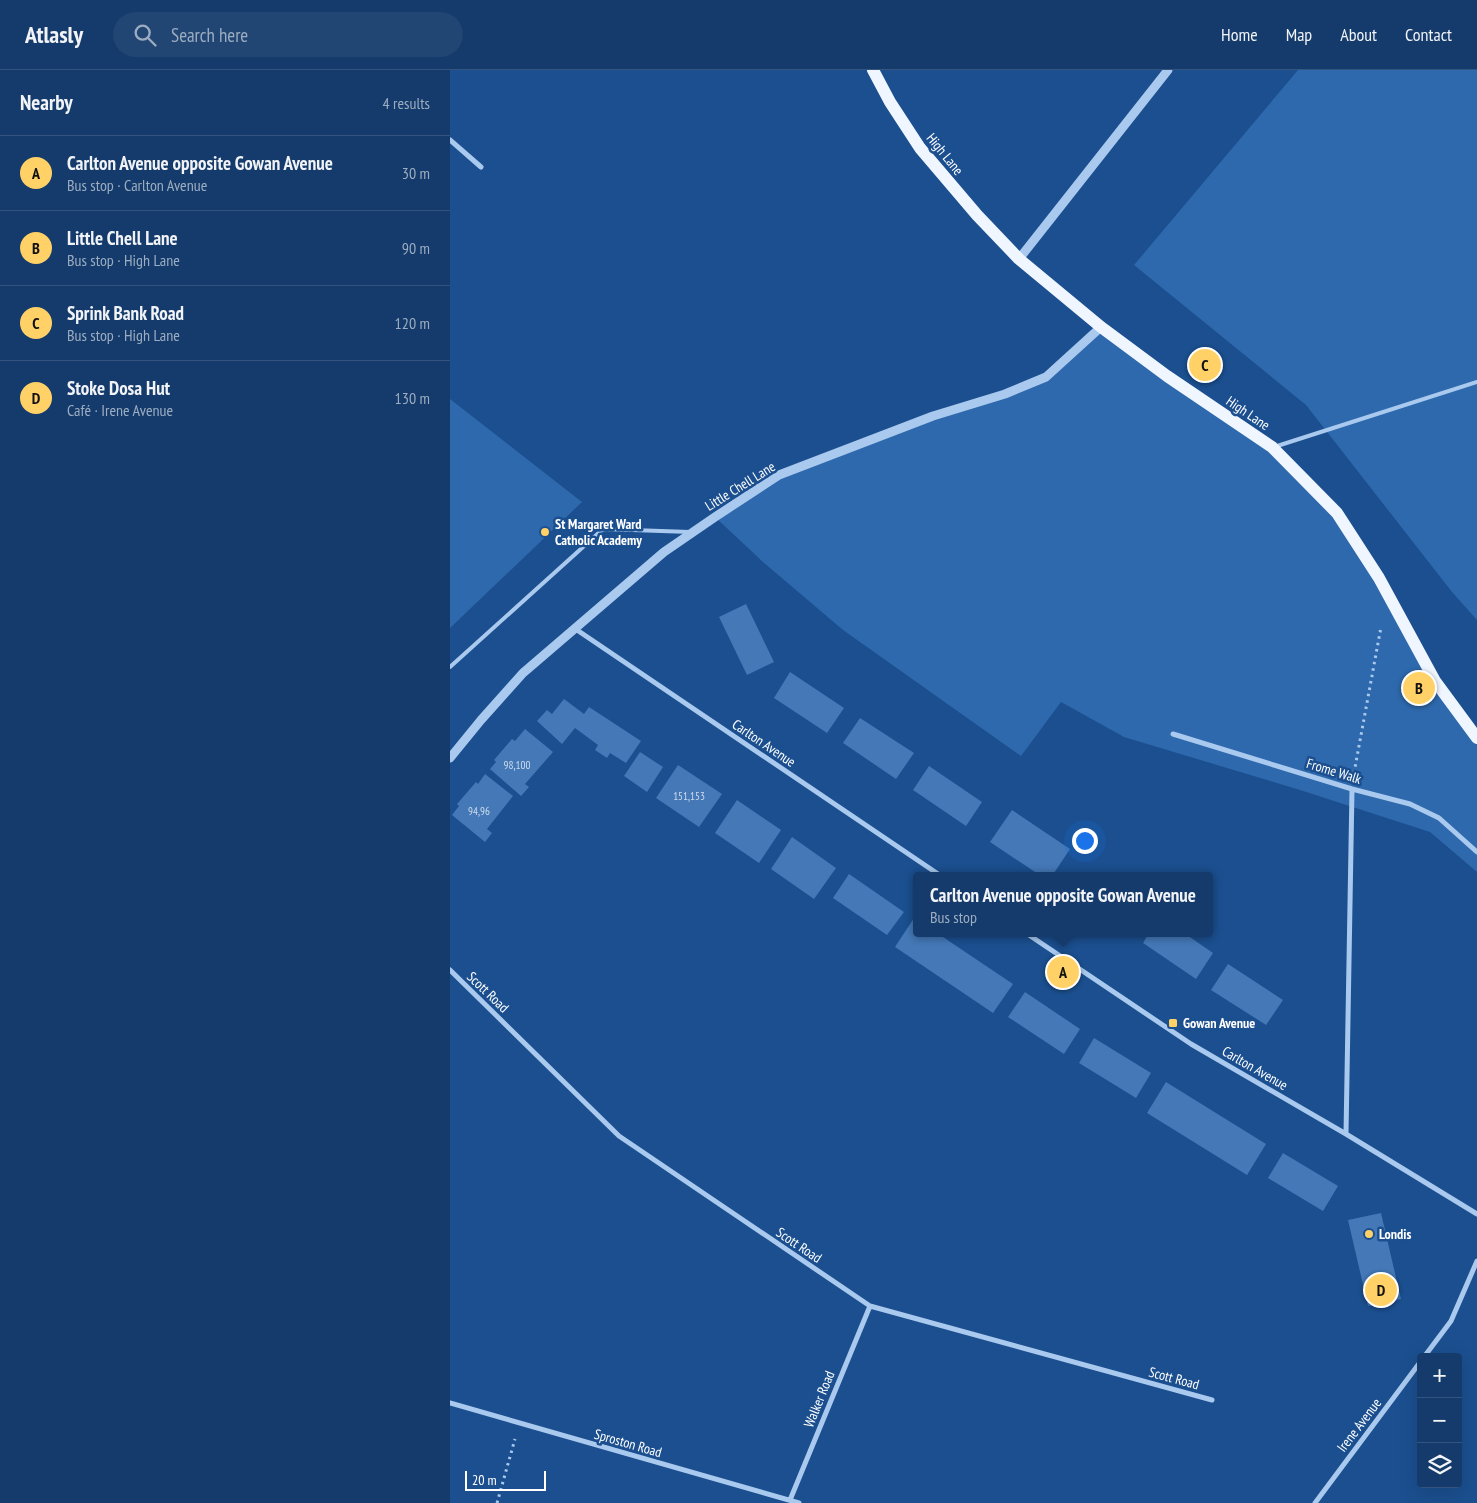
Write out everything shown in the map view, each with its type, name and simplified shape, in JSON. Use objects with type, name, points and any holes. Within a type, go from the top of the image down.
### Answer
[{"type":"main road","name":"High Lane","points":[[873,70],[890,102],[920,148],[977,215],[1019,259],[1101,327],[1167,376],[1272,448],[1337,513],[1379,578],[1436,681],[1477,738]]},
{"type":"street","points":[[1019,259],[1168,70]]},
{"type":"street","points":[[450,140],[481,167]]},
{"type":"street","name":"Little Chell Lane","points":[[450,758],[481,720],[524,673],[574,628],[664,552],[779,475],[933,416],[1005,394],[1046,377],[1101,327]]},
{"type":"street","name":"Carlton Avenue","points":[[574,628],[935,872]]},
{"type":"street","name":"Frome Walk","points":[[1173,734],[1352,789],[1410,804],[1439,818],[1477,852]]},
{"type":"street","points":[[1346,1134],[1352,789]]},
{"type":"street","name":"Carlton Avenue","points":[[1032,937],[1191,1044],[1346,1134],[1477,1214]]},
{"type":"street","name":"Scott Road","points":[[450,970],[619,1136],[870,1306],[1212,1400]]},
{"type":"street","points":[[1427,1353],[1451,1321],[1477,1261]]},
{"type":"street","name":"Walker Road","points":[[790,1500],[870,1306]]},
{"type":"street","name":"Irene Avenue","points":[[1315,1503],[1417,1366]]},
{"type":"street","name":"Sproston Road","points":[[450,1403],[799,1503]]},
{"type":"lane","points":[[1272,448],[1477,382]]},
{"type":"lane","points":[[450,667],[603,529],[693,532]]},
{"type":"path","points":[[1352,789],[1382,625],[1394,606]]},
{"type":"path","points":[[497,1503],[519,1424]]},
{"type":"shaded area","points":[[1298,70],[1477,70],[1477,620],[1452,592],[1306,405],[1134,265]]},
{"type":"shaded area","points":[[1101,327],[1272,447],[1337,513],[1435,681],[1477,734],[1477,872],[1430,832],[1300,790],[1124,737],[1061,702],[1021,756],[843,630],[763,562],[715,517],[779,475],[1046,377]]},
{"type":"shaded area","points":[[450,399],[582,502],[450,628]]},
{"type":"building","points":[[746,604],[774,662],[747,675],[719,617]]},
{"type":"building","points":[[790,672],[844,708],[827,733],[774,698]]},
{"type":"building","points":[[564,699],[584,714],[589,707],[641,741],[626,763],[610,753],[607,758],[595,750],[598,745],[575,728],[562,744],[537,721],[547,710],[552,714]]},
{"type":"building","points":[[860,718],[914,753],[896,779],[843,743]]},
{"type":"building","points":[[525,729],[553,752],[525,784],[529,787],[521,796],[490,769],[496,762],[494,760],[512,739],[515,741]]},
{"type":"building","points":[[640,752],[663,767],[647,792],[624,776]]},
{"type":"building","points":[[678,765],[722,794],[699,827],[656,798]]},
{"type":"building","points":[[929,766],[982,802],[966,826],[913,790]]},
{"type":"building","points":[[485,774],[513,796],[487,829],[492,833],[485,842],[452,815],[459,806],[457,804],[476,782],[478,784]]},
{"type":"building","points":[[737,800],[781,830],[759,863],[715,833]]},
{"type":"building","points":[[1012,810],[1070,849],[1055,872],[1035,872],[990,842]]},
{"type":"building","points":[[792,837],[836,868],[814,899],[771,869]]},
{"type":"building","points":[[849,874],[904,912],[887,935],[833,898]]},
{"type":"building","points":[[913,920],[913,937],[943,937],[1013,984],[993,1013],[895,947]]},
{"type":"building","points":[[1147,937],[1190,937],[1213,953],[1196,979],[1143,943]]},
{"type":"building","points":[[1228,964],[1283,1000],[1266,1025],[1211,990]]},
{"type":"building","points":[[1025,992],[1080,1029],[1064,1054],[1008,1017]]},
{"type":"building","points":[[1094,1038],[1151,1073],[1136,1098],[1079,1063]]},
{"type":"building","points":[[1166,1082],[1266,1144],[1247,1175],[1147,1113]]},
{"type":"building","points":[[1283,1153],[1338,1186],[1323,1211],[1268,1178]]},
{"type":"building","points":[[1381,1213],[1401,1299],[1368,1306],[1348,1220]]},
{"type":"place","name":"Sprink Bank Road","points":[[1205,365]]},
{"type":"place","name":"St Margaret Ward Catholic Academy","points":[[545,532]]},
{"type":"place","name":"Little Chell Lane","points":[[1419,688]]},
{"type":"place","name":"Carlton Avenue opposite Gowan Avenue","points":[[1063,972]]},
{"type":"place","name":"Gowan Avenue","points":[[1173,1023]]},
{"type":"place","name":"Londis","points":[[1369,1234]]},
{"type":"place","name":"Stoke Dosa Hut","points":[[1381,1290]]}]
